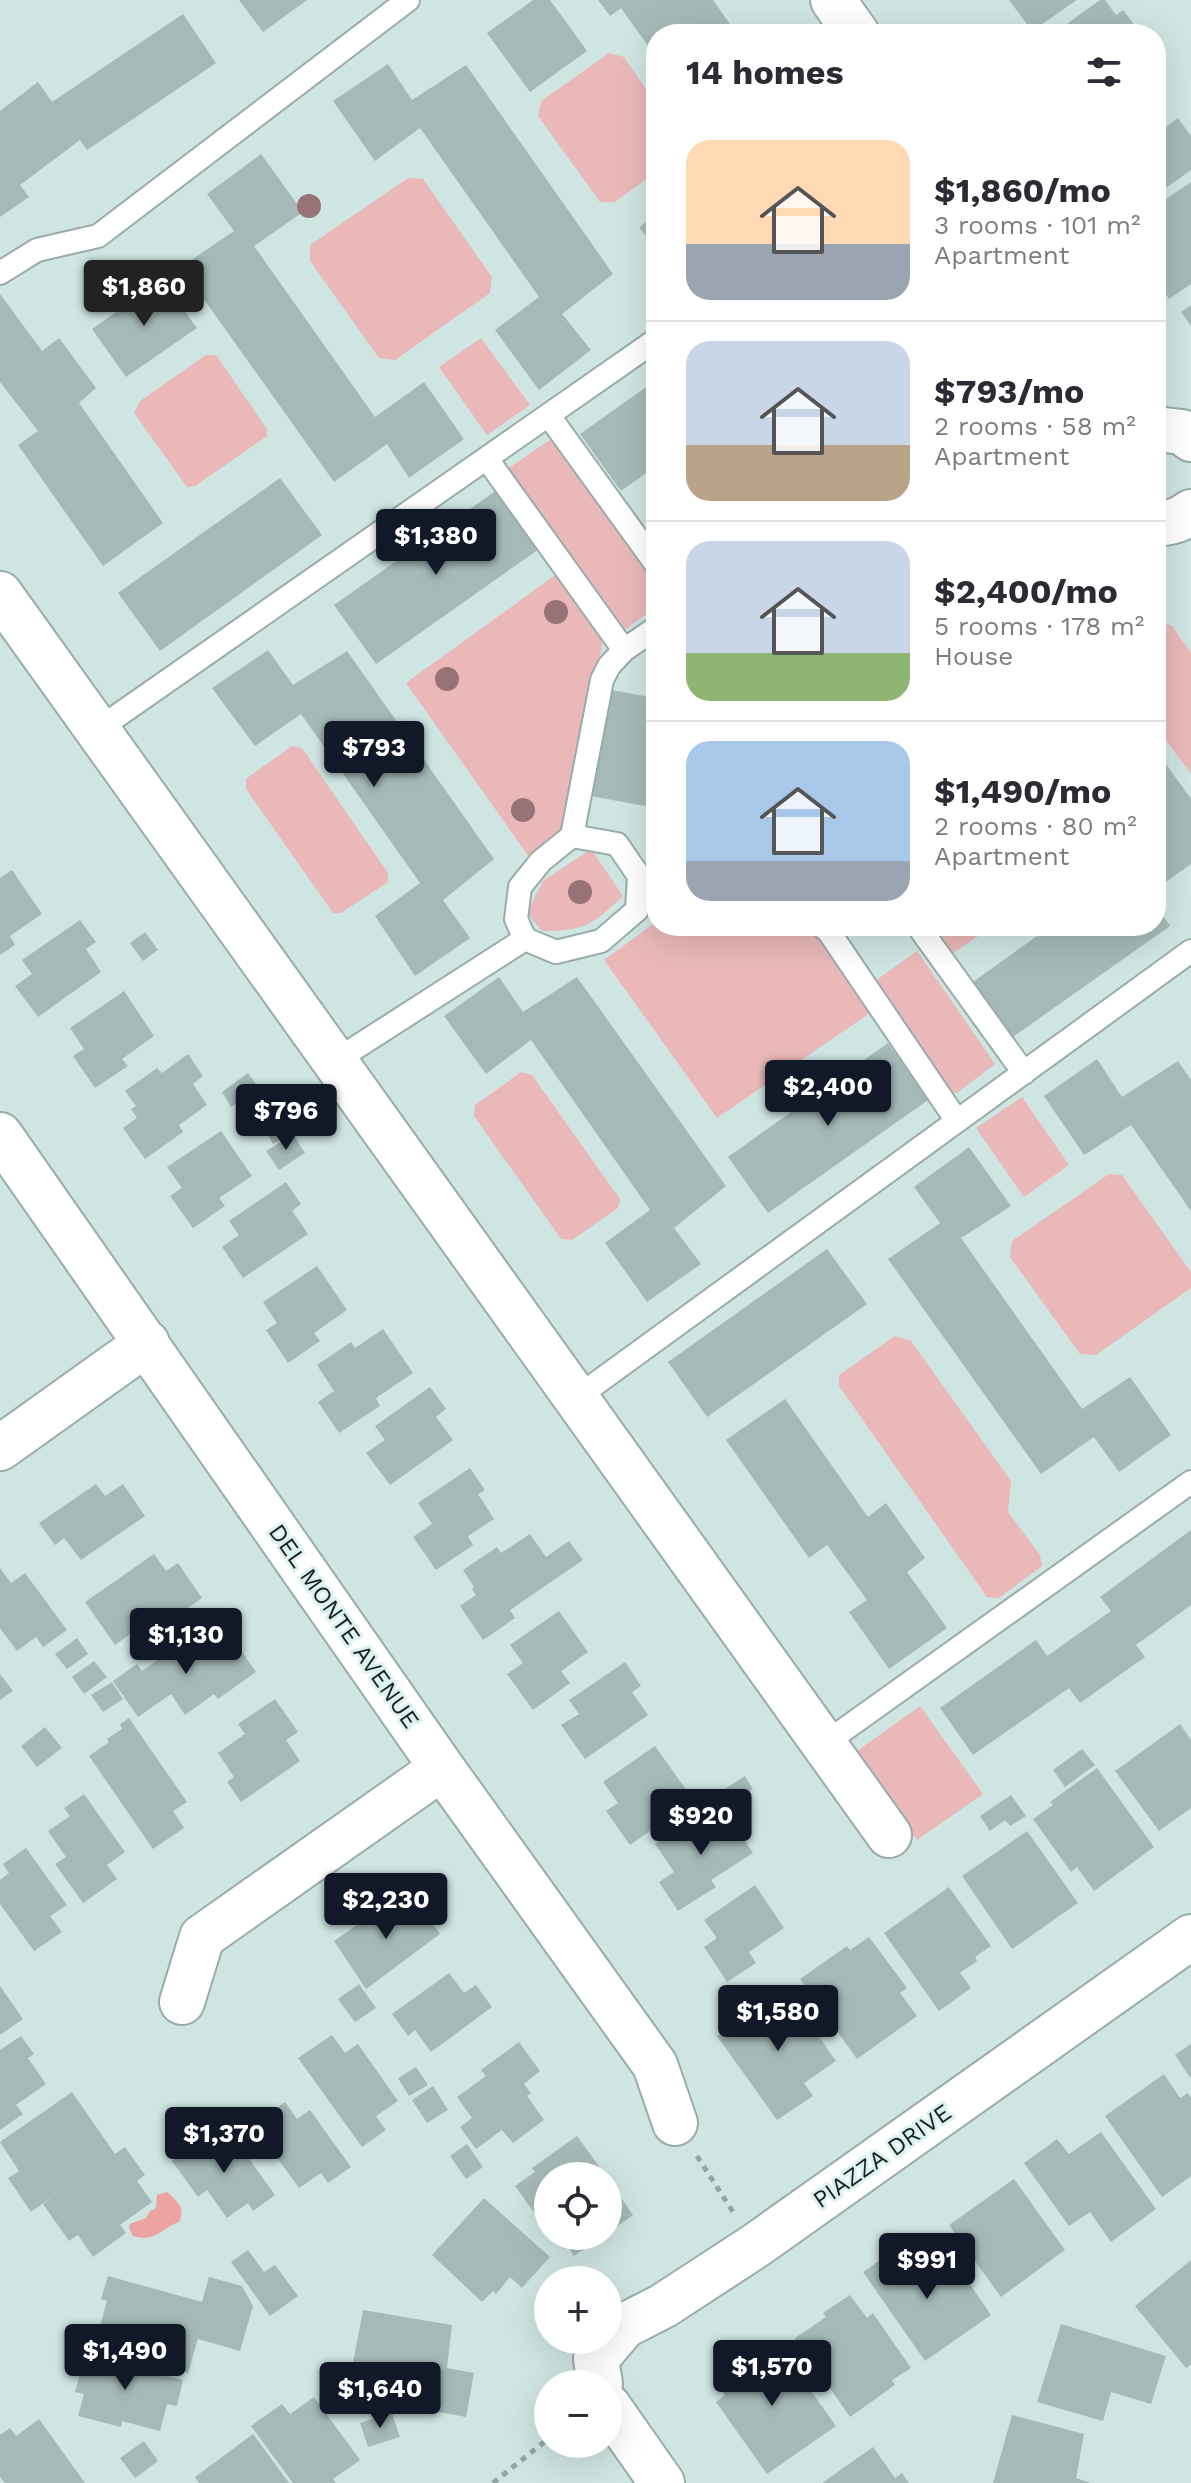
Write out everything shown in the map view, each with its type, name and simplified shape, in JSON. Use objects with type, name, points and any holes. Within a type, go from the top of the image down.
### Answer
[{"type":"street","points":[[833,0],[850,24]]},
{"type":"street","points":[[1166,430],[1182,432],[1191,439]]},
{"type":"street","points":[[1166,523],[1191,512]]},
{"type":"street","points":[[0,594],[889,1835]]},
{"type":"street","name":"DEL MONTE AVENUE","points":[[0,1135],[442,1768],[655,2065],[675,2123]]},
{"type":"street","points":[[0,1448],[147,1343]]},
{"type":"street","points":[[182,2002],[202,1937],[442,1768]]},
{"type":"street","name":"PIAZZA DRIVE","points":[[598,2370],[596,2359],[624,2326],[663,2306],[755,2246],[1191,1937]]},
{"type":"street","points":[[622,2426],[662,2483]]},
{"type":"lane","points":[[0,273],[37,250],[98,236],[408,0]]},
{"type":"lane","points":[[97,730],[646,347]]},
{"type":"lane","points":[[549,416],[646,550]]},
{"type":"lane","points":[[487,459],[624,650]]},
{"type":"lane","points":[[646,635],[624,650],[609,666],[602,680],[572,836],[541,861],[520,887],[516,919],[525,939],[556,952],[601,941],[637,910],[646,892]]},
{"type":"lane","points":[[572,836],[617,844],[646,888]]},
{"type":"lane","points":[[832,936],[957,1121]]},
{"type":"lane","points":[[925,936],[1024,1073]]},
{"type":"lane","points":[[335,1061],[525,939]]},
{"type":"lane","points":[[576,1398],[1191,951]]},
{"type":"lane","points":[[824,1744],[1191,1482]]},
{"type":"path","points":[[493,2483],[534,2450]]},
{"type":"shaded area","points":[[609,53],[624,57],[646,89],[646,179],[615,202],[600,202],[538,116],[541,101]]},
{"type":"shaded area","points":[[408,178],[423,179],[492,277],[490,293],[395,360],[379,358],[310,261],[310,245]]},
{"type":"shaded area","points":[[481,338],[530,405],[487,435],[439,367]]},
{"type":"shaded area","points":[[206,355],[216,355],[267,429],[267,436],[195,486],[187,487],[134,413],[140,401]]},
{"type":"shaded area","points":[[551,439],[646,570],[646,614],[622,632],[506,470]]},
{"type":"shaded area","points":[[558,573],[604,636],[564,837],[529,857],[406,683]]},
{"type":"shaded area","points":[[1166,624],[1172,626],[1191,653],[1191,774],[1166,740]]},
{"type":"shaded area","points":[[292,746],[302,748],[388,873],[388,882],[341,913],[333,913],[246,789],[246,779]]},
{"type":"shaded area","points":[[591,849],[623,896],[595,920],[578,928],[542,931],[527,913],[543,881]]},
{"type":"shaded area","points":[[646,929],[646,936],[816,936],[870,1013],[717,1118],[604,960]]},
{"type":"shaded area","points":[[940,936],[978,936],[953,953]]},
{"type":"shaded area","points":[[917,951],[995,1064],[957,1093],[945,1091],[871,984]]},
{"type":"shaded area","points":[[521,1072],[532,1075],[620,1199],[618,1208],[572,1240],[561,1239],[474,1116],[475,1105]]},
{"type":"shaded area","points":[[1022,1097],[1069,1165],[1024,1197],[976,1128]]},
{"type":"shaded area","points":[[1109,1174],[1122,1175],[1191,1272],[1191,1288],[1096,1355],[1080,1354],[1010,1257],[1012,1241]]},
{"type":"shaded area","points":[[895,1336],[911,1341],[1011,1481],[1008,1512],[1040,1555],[1042,1566],[999,1598],[987,1597],[839,1386],[839,1375]]},
{"type":"shaded area","points":[[920,1706],[983,1794],[917,1840],[854,1753]]},
{"type":"shaded area","points":[[167,2192],[181,2209],[179,2222],[147,2238],[133,2236],[130,2224],[146,2218],[156,2208],[157,2195]]},
{"type":"building","points":[[239,0],[307,0],[263,32]]},
{"type":"building","points":[[533,0],[550,0],[587,51],[530,92],[487,33]]},
{"type":"building","points":[[598,0],[713,0],[730,24],[646,24],[646,43],[621,8],[610,16]]},
{"type":"building","points":[[1009,0],[1077,0],[1042,24],[1027,24]]},
{"type":"building","points":[[1100,0],[1105,0],[1116,15],[1123,10],[1134,24],[1067,24]]},
{"type":"building","points":[[183,14],[216,63],[87,150],[80,140],[20,185],[29,197],[0,217],[0,111],[38,82],[52,102]]},
{"type":"building","points":[[388,64],[412,100],[466,65],[613,274],[562,314],[591,350],[539,390],[495,330],[539,297],[420,128],[375,161],[333,101]]},
{"type":"building","points":[[1178,118],[1191,136],[1191,170],[1166,188],[1166,127]]},
{"type":"building","points":[[261,154],[303,212],[254,246],[375,417],[424,382],[464,439],[409,478],[387,444],[334,482],[181,267],[234,231],[207,194]]},
{"type":"building","points":[[1191,182],[1191,284],[1169,299],[1166,295],[1166,199]]},
{"type":"building","points":[[646,222],[646,236],[639,227]]},
{"type":"building","points":[[162,280],[197,328],[126,377],[92,329]]},
{"type":"building","points":[[0,294],[42,351],[59,338],[96,388],[79,403],[163,523],[103,566],[18,445],[38,431],[0,382]]},
{"type":"building","points":[[1191,305],[1191,326],[1181,312]]},
{"type":"building","points":[[646,387],[646,473],[621,491],[580,434]]},
{"type":"building","points":[[280,478],[322,535],[160,651],[118,593]]},
{"type":"building","points":[[497,490],[539,549],[376,664],[334,605]]},
{"type":"building","points":[[268,650],[293,685],[347,651],[494,859],[443,900],[470,938],[415,976],[375,916],[420,883],[301,714],[255,746],[212,688]]},
{"type":"building","points":[[605,689],[646,696],[646,806],[585,795]]},
{"type":"building","points":[[1166,764],[1191,799],[1191,864],[1166,882]]},
{"type":"building","points":[[12,870],[42,914],[10,936],[15,945],[0,955],[0,878]]},
{"type":"building","points":[[80,920],[96,942],[86,949],[101,972],[38,1017],[15,986],[32,974],[22,960]]},
{"type":"building","points":[[145,932],[158,950],[143,961],[130,943]]},
{"type":"building","points":[[1037,936],[1156,936],[1010,1039],[970,984]]},
{"type":"building","points":[[499,977],[523,1012],[577,977],[726,1186],[674,1228],[701,1264],[647,1302],[605,1243],[650,1210],[531,1040],[486,1074],[444,1016]]},
{"type":"building","points":[[124,991],[154,1036],[122,1059],[128,1066],[95,1088],[73,1056],[84,1049],[70,1028]]},
{"type":"building","points":[[888,1043],[928,1100],[768,1213],[728,1157]]},
{"type":"building","points":[[188,1054],[203,1076],[193,1084],[207,1105],[179,1125],[183,1132],[145,1159],[123,1128],[137,1118],[131,1109],[136,1106],[125,1091],[157,1068],[162,1073]]},
{"type":"building","points":[[1097,1059],[1122,1097],[1178,1061],[1191,1080],[1191,1211],[1131,1125],[1084,1155],[1044,1096]]},
{"type":"building","points":[[248,1073],[259,1088],[231,1107],[222,1092]]},
{"type":"building","points":[[277,1114],[290,1133],[273,1144],[261,1124]]},
{"type":"building","points":[[221,1131],[252,1176],[219,1198],[225,1206],[193,1228],[170,1196],[182,1188],[167,1167]]},
{"type":"building","points":[[293,1134],[305,1153],[279,1170],[266,1151]]},
{"type":"building","points":[[969,1147],[1011,1206],[961,1238],[1082,1409],[1130,1377],[1171,1435],[1119,1472],[1094,1437],[1041,1474],[888,1259],[940,1223],[914,1187]]},
{"type":"building","points":[[286,1182],[301,1204],[292,1211],[308,1234],[243,1278],[222,1247],[239,1235],[229,1221]]},
{"type":"building","points":[[827,1249],[867,1304],[707,1417],[668,1362]]},
{"type":"building","points":[[317,1266],[347,1310],[314,1333],[320,1341],[288,1363],[266,1330],[277,1323],[263,1302]]},
{"type":"building","points":[[383,1329],[413,1373],[376,1398],[380,1406],[339,1433],[318,1402],[334,1391],[317,1365],[351,1342],[355,1348]]},
{"type":"building","points":[[430,1387],[446,1409],[436,1417],[453,1440],[390,1485],[366,1453],[385,1440],[375,1426]]},
{"type":"building","points":[[785,1399],[868,1517],[886,1503],[925,1558],[907,1572],[947,1628],[889,1669],[849,1612],[867,1600],[827,1545],[809,1558],[726,1440]]},
{"type":"building","points":[[470,1468],[485,1490],[478,1494],[494,1519],[468,1536],[473,1545],[436,1570],[413,1537],[432,1524],[418,1503]]},
{"type":"building","points":[[96,1484],[105,1496],[123,1484],[145,1516],[81,1560],[64,1538],[55,1545],[39,1523]]},
{"type":"building","points":[[1191,1530],[1191,1605],[1136,1645],[1145,1657],[1080,1703],[1069,1688],[973,1755],[940,1708],[1036,1640],[1047,1656],[1111,1611],[1100,1597]]},
{"type":"building","points":[[530,1534],[546,1557],[569,1541],[583,1560],[510,1610],[515,1618],[483,1640],[460,1606],[476,1595],[463,1570],[497,1547],[501,1553]]},
{"type":"building","points":[[154,1554],[166,1571],[178,1563],[202,1598],[165,1624],[158,1614],[115,1645],[85,1602]]},
{"type":"building","points":[[0,1568],[11,1583],[25,1573],[67,1630],[43,1647],[36,1637],[17,1651],[0,1628]]},
{"type":"building","points":[[559,1611],[588,1652],[561,1671],[570,1683],[533,1710],[507,1674],[523,1663],[510,1645]]},
{"type":"building","points":[[202,1629],[219,1653],[235,1642],[256,1672],[218,1699],[214,1694],[185,1715],[171,1694],[138,1717],[113,1681],[137,1664],[142,1671]]},
{"type":"building","points":[[77,1638],[88,1654],[67,1669],[55,1654]]},
{"type":"building","points":[[94,1661],[107,1677],[84,1694],[72,1677]]},
{"type":"building","points":[[625,1662],[641,1686],[632,1692],[648,1715],[585,1759],[561,1725],[579,1714],[569,1700]]},
{"type":"building","points":[[0,1674],[13,1691],[0,1700]]},
{"type":"building","points":[[112,1682],[123,1699],[103,1712],[91,1695]]},
{"type":"building","points":[[275,1699],[298,1732],[286,1740],[300,1761],[241,1802],[227,1782],[234,1777],[218,1753],[245,1734],[238,1724]]},
{"type":"building","points":[[129,1718],[187,1802],[173,1811],[184,1828],[153,1849],[89,1756],[109,1742],[107,1739],[122,1729],[120,1724]]},
{"type":"building","points":[[1180,1724],[1191,1740],[1191,1808],[1159,1831],[1115,1771]]},
{"type":"building","points":[[45,1727],[62,1748],[37,1767],[21,1746]]},
{"type":"building","points":[[655,1746],[687,1791],[650,1816],[657,1826],[630,1845],[606,1811],[618,1803],[603,1782]]},
{"type":"building","points":[[1082,1749],[1095,1765],[1065,1787],[1053,1770]]},
{"type":"building","points":[[1097,1768],[1154,1847],[1094,1891],[1077,1867],[1071,1872],[1033,1819],[1053,1805],[1050,1802]]},
{"type":"building","points":[[745,1776],[753,1789],[725,1806],[717,1794]]},
{"type":"building","points":[[84,1794],[125,1852],[107,1865],[117,1879],[83,1903],[55,1864],[66,1857],[48,1831],[70,1816],[64,1808]]},
{"type":"building","points":[[1011,1795],[1026,1816],[1010,1826],[1005,1820],[990,1831],[980,1816]]},
{"type":"building","points":[[723,1808],[753,1853],[711,1880],[716,1887],[678,1911],[659,1882],[674,1872],[655,1844],[691,1821],[695,1826]]},
{"type":"building","points":[[1027,1831],[1078,1903],[1012,1949],[962,1876]]},
{"type":"building","points":[[26,1848],[67,1905],[50,1916],[62,1932],[34,1951],[0,1904],[0,1880],[9,1873],[3,1864]]},
{"type":"building","points":[[755,1885],[784,1928],[749,1952],[756,1963],[727,1982],[704,1947],[717,1938],[704,1920]]},
{"type":"building","points":[[949,1887],[991,1946],[960,1973],[971,1988],[939,2011],[884,1933]]},
{"type":"building","points":[[391,1901],[402,1915],[419,1903],[440,1934],[366,1989],[334,1941]]},
{"type":"building","points":[[869,1937],[907,1988],[900,1993],[917,2016],[857,2059],[800,1979],[847,1946],[850,1950]]},
{"type":"building","points":[[449,1973],[464,1993],[476,1985],[492,2007],[431,2052],[415,2030],[408,2036],[392,2014]]},
{"type":"building","points":[[359,1984],[376,2008],[355,2022],[338,1999]]},
{"type":"building","points":[[0,1986],[23,2019],[0,2035]]},
{"type":"building","points":[[785,1988],[836,2061],[804,2083],[813,2096],[777,2120],[717,2036]]},
{"type":"building","points":[[332,2035],[345,2053],[358,2044],[398,2101],[376,2116],[386,2130],[362,2147],[298,2058]]},
{"type":"building","points":[[21,2036],[34,2054],[28,2058],[46,2084],[16,2105],[23,2114],[0,2130],[0,2050]]},
{"type":"building","points":[[519,2042],[540,2071],[524,2084],[531,2093],[527,2096],[544,2120],[513,2143],[502,2130],[476,2149],[460,2127],[472,2118],[457,2097],[486,2076],[481,2070]]},
{"type":"building","points":[[1191,2044],[1191,2079],[1175,2055]]},
{"type":"building","points":[[416,2067],[428,2085],[409,2096],[398,2078]]},
{"type":"building","points":[[1164,2074],[1180,2098],[1188,2093],[1191,2098],[1191,2176],[1162,2197],[1105,2116]]},
{"type":"building","points":[[433,2086],[448,2110],[427,2123],[412,2100]]},
{"type":"building","points":[[72,2092],[115,2154],[125,2147],[145,2175],[137,2181],[152,2202],[120,2225],[126,2233],[93,2257],[78,2235],[69,2241],[43,2204],[56,2194],[31,2212],[8,2178],[19,2171],[0,2142]]},
{"type":"building","points":[[285,2102],[297,2119],[310,2110],[351,2167],[328,2183],[321,2173],[299,2188],[253,2125]]},
{"type":"building","points":[[1101,2132],[1156,2209],[1111,2242],[1090,2212],[1069,2226],[1024,2163],[1057,2139],[1069,2154]]},
{"type":"building","points":[[232,2135],[275,2195],[253,2211],[248,2203],[227,2218],[207,2190],[198,2197],[172,2161],[205,2137],[213,2149]]},
{"type":"building","points":[[577,2136],[596,2162],[540,2162]]},
{"type":"building","points":[[467,2144],[483,2167],[466,2179],[450,2156]]},
{"type":"building","points":[[534,2173],[534,2212],[515,2186]]},
{"type":"building","points":[[1014,2179],[1065,2250],[1001,2297],[949,2225]]},
{"type":"building","points":[[484,2198],[534,2243],[534,2250],[542,2250],[550,2257],[542,2266],[534,2266],[534,2275],[522,2288],[510,2277],[496,2294],[493,2291],[482,2302],[432,2255]]},
{"type":"building","points":[[622,2199],[633,2215],[622,2223]]},
{"type":"building","points":[[903,2244],[925,2277],[952,2258],[991,2315],[925,2361],[863,2272]]},
{"type":"building","points":[[248,2250],[264,2272],[275,2265],[298,2296],[270,2316],[231,2262]]},
{"type":"building","points":[[1191,2260],[1191,2364],[1186,2368],[1135,2306]]},
{"type":"building","points":[[108,2276],[202,2302],[209,2277],[242,2286],[253,2306],[240,2351],[198,2339],[188,2373],[94,2347],[107,2301],[101,2299]]},
{"type":"building","points":[[850,2295],[867,2318],[873,2313],[911,2368],[892,2380],[895,2385],[850,2417],[795,2338],[826,2317],[823,2313]]},
{"type":"building","points":[[363,2310],[452,2325],[447,2368],[474,2373],[466,2417],[347,2395]]},
{"type":"building","points":[[1061,2324],[1166,2356],[1151,2404],[1111,2392],[1103,2421],[1037,2402]]},
{"type":"building","points":[[778,2345],[836,2426],[767,2474],[716,2402],[725,2395],[713,2378],[740,2359],[746,2368]]},
{"type":"building","points":[[87,2349],[147,2366],[145,2371],[183,2380],[177,2406],[167,2404],[160,2431],[122,2421],[121,2427],[78,2416],[84,2394],[75,2392]]},
{"type":"building","points":[[314,2397],[360,2460],[333,2479],[336,2483],[293,2483],[251,2426],[282,2404],[290,2414]]},
{"type":"building","points":[[392,2413],[400,2437],[368,2447],[360,2423]]},
{"type":"building","points":[[1012,2415],[1084,2434],[1076,2478],[1091,2483],[993,2483]]},
{"type":"building","points":[[39,2419],[85,2483],[5,2483],[0,2477],[0,2435],[10,2428],[16,2436]]},
{"type":"building","points":[[253,2434],[289,2483],[199,2483],[195,2477]]},
{"type":"building","points":[[144,2441],[158,2461],[135,2478],[120,2458]]},
{"type":"building","points":[[873,2447],[895,2478],[902,2473],[909,2483],[822,2483]]}]
